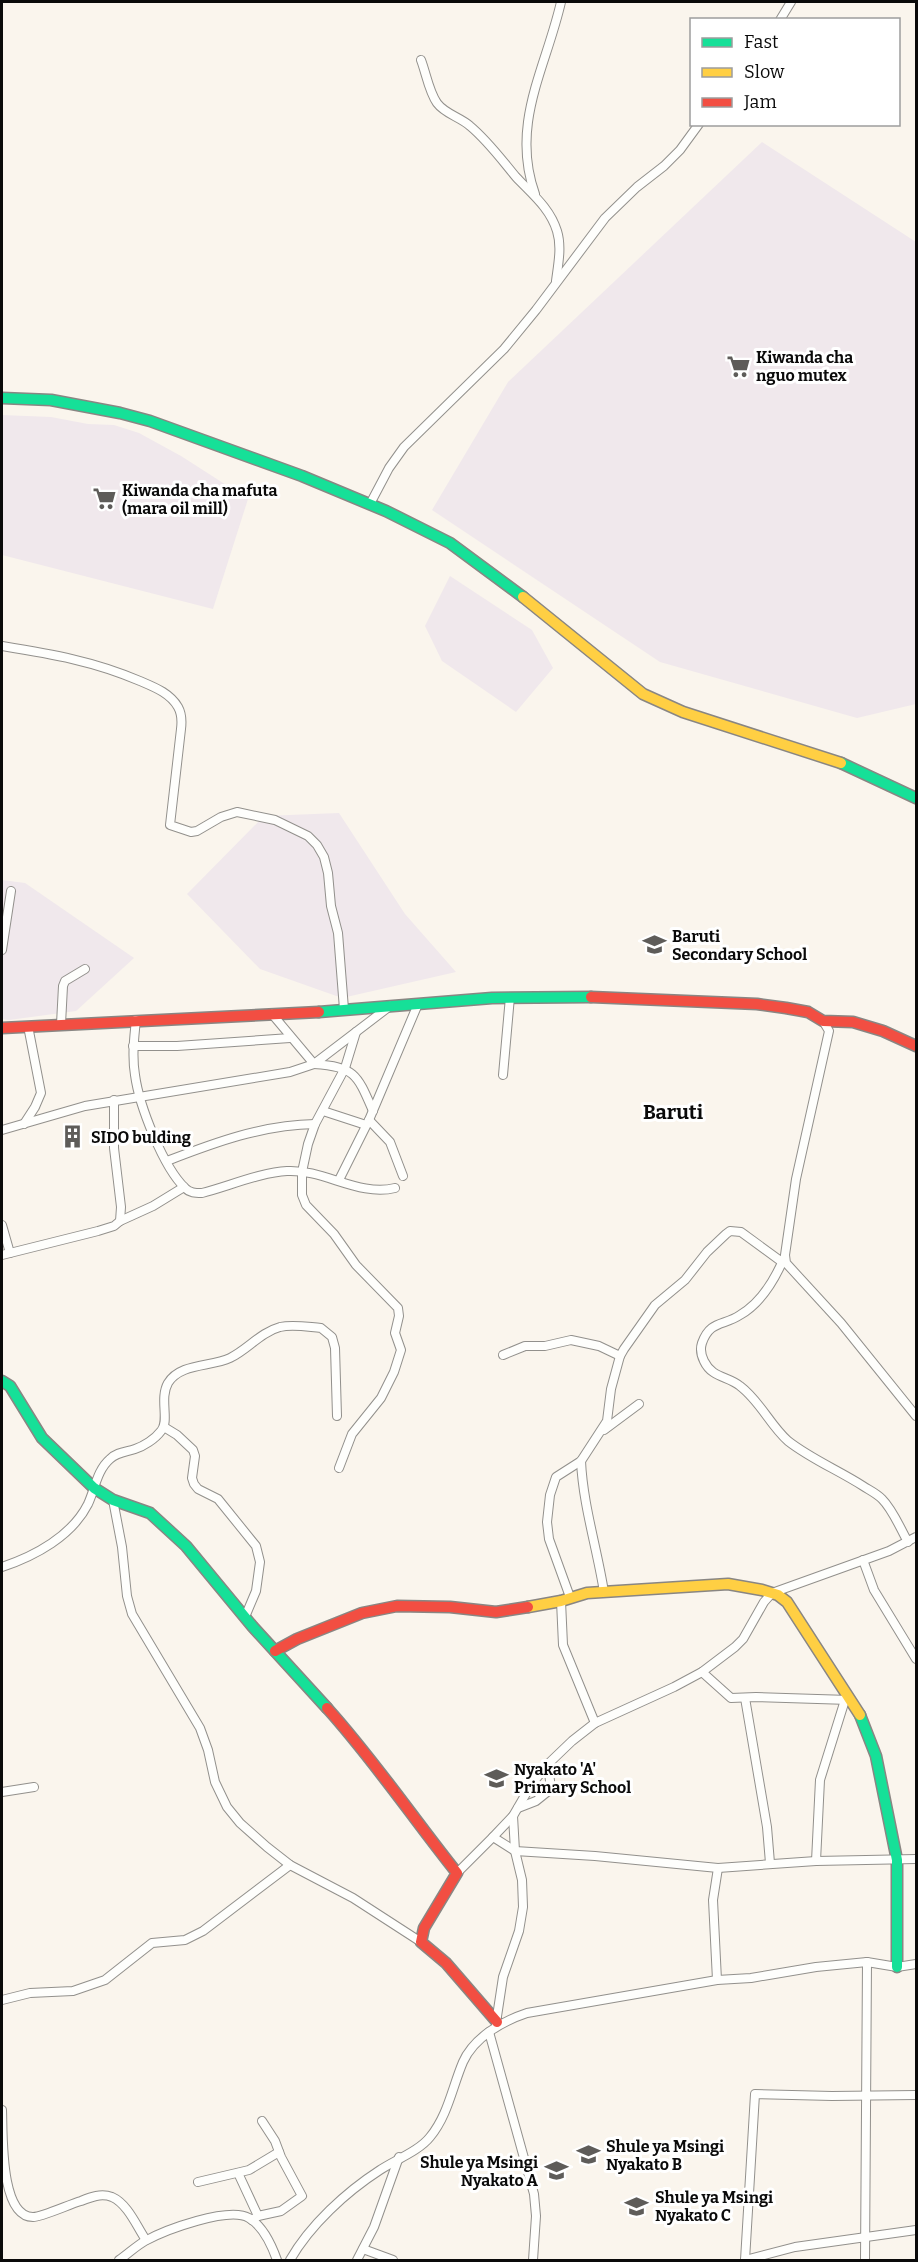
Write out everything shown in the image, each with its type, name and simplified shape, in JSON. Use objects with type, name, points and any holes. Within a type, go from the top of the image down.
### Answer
[{"type":"street","points":[[535,195],[528,169],[526,132],[528,110],[561,2]]},
{"type":"street","points":[[781,18],[791,2]]},
{"type":"street","points":[[422,60],[436,102],[444,110],[468,124],[487,141],[548,213],[557,231],[559,245],[556,283]]},
{"type":"street","points":[[370,504],[389,468],[404,447],[504,350],[605,218],[622,200],[664,166],[680,150],[698,126]]},
{"type":"street","points":[[2,398],[51,400],[150,421],[302,476],[370,504],[450,543],[493,573],[643,694],[683,712],[836,761],[916,798]]},
{"type":"street","points":[[2,646],[69,657],[106,667],[155,687],[178,706],[182,717],[170,825],[191,832],[197,831],[221,817],[237,812],[275,820],[308,836],[320,851],[328,873],[331,906],[338,933],[344,1009]]},
{"type":"street","points":[[2,950],[11,891]]},
{"type":"street","points":[[61,1024],[65,981],[85,969]]},
{"type":"street","points":[[2,1028],[272,1014],[510,998],[623,997],[757,1004],[808,1012],[823,1020],[853,1022],[883,1031],[916,1046]]},
{"type":"street","points":[[503,1075],[510,998]]},
{"type":"street","points":[[339,1180],[373,1111],[418,1004]]},
{"type":"street","points":[[2,1130],[56,1113],[114,1100],[290,1072],[314,1064],[390,1006]]},
{"type":"street","points":[[272,1014],[314,1064],[345,1068],[356,1077],[373,1111]]},
{"type":"street","points":[[136,1020],[134,1073],[139,1096],[145,1116],[167,1161],[184,1188],[192,1193],[202,1193],[286,1171],[339,1180],[378,1191],[395,1188]]},
{"type":"street","points":[[823,1020],[829,1031],[794,1189],[783,1258],[767,1289],[739,1317],[717,1324],[706,1333],[700,1346],[705,1363],[713,1373],[739,1384],[778,1431],[792,1444],[881,1498],[908,1542]]},
{"type":"street","points":[[24,1124],[41,1093],[28,1026]]},
{"type":"street","points":[[339,1468],[350,1437],[381,1398],[401,1355],[395,1334],[399,1316],[398,1308],[361,1271],[334,1234],[306,1205],[302,1194],[302,1172],[308,1144],[315,1124],[345,1068],[356,1032]]},
{"type":"street","points":[[134,1046],[177,1046],[290,1038]]},
{"type":"street","points":[[114,1100],[120,1221]]},
{"type":"street","points":[[323,1111],[367,1122],[390,1142],[403,1176]]},
{"type":"street","points":[[167,1161],[205,1146],[264,1128],[315,1124]]},
{"type":"street","points":[[2,1225],[6,1254],[114,1226],[184,1188]]},
{"type":"street","points":[[595,1723],[563,1645],[565,1599],[549,1539],[550,1495],[556,1477],[581,1461],[607,1421],[611,1389],[620,1356],[655,1305],[685,1280],[707,1252],[730,1231],[741,1232],[783,1258],[790,1269],[841,1323],[916,1416]]},
{"type":"street","points":[[2,1567],[31,1555],[65,1533],[78,1519],[99,1473],[110,1459],[117,1454],[142,1446],[164,1427],[164,1391],[174,1376],[186,1370],[230,1358],[255,1340],[275,1330],[290,1327],[321,1328],[332,1337],[337,1416]]},
{"type":"street","points":[[503,1355],[525,1346],[545,1346],[571,1340],[599,1346],[620,1356]]},
{"type":"street","points":[[2,1381],[9,1386],[42,1438],[94,1488],[113,1500],[140,1509],[157,1518],[193,1554],[245,1617],[354,1738],[457,1873]]},
{"type":"street","points":[[601,1432],[639,1404]]},
{"type":"street","points":[[164,1427],[177,1435],[193,1450],[195,1456],[192,1478],[194,1484],[198,1489],[218,1499],[256,1546],[260,1562],[256,1591],[245,1617]]},
{"type":"street","points":[[581,1461],[583,1493],[604,1592]]},
{"type":"street","points":[[113,1500],[122,1547],[127,1596],[132,1614],[200,1728],[208,1750],[215,1782],[227,1807],[250,1834],[290,1865],[352,1898],[421,1942],[446,1963],[494,2027],[534,2194],[536,2206],[533,2260]]},
{"type":"street","points":[[421,1942],[424,1928],[457,1873],[515,1812],[548,1764],[572,1741],[595,1723],[702,1672],[743,1639],[764,1602],[772,1593],[890,1551],[916,1537]]},
{"type":"street","points":[[863,1560],[874,1590],[916,1659]]},
{"type":"street","points":[[275,1651],[297,1639],[362,1613],[397,1606],[450,1607],[496,1612],[604,1592],[728,1584],[752,1587],[772,1593],[787,1602],[865,1724],[876,1756],[897,1860],[897,1967]]},
{"type":"street","points":[[702,1672],[731,1698],[848,1700]]},
{"type":"street","points":[[745,1698],[767,1827],[770,1863]]},
{"type":"street","points":[[816,1861],[820,1780],[848,1700]]},
{"type":"street","points":[[515,1812],[536,1801],[551,1789],[548,1764]]},
{"type":"street","points":[[2,1792],[34,1787]]},
{"type":"street","points":[[494,2027],[503,1977],[519,1931],[523,1907],[522,1880],[515,1851],[515,1812]]},
{"type":"street","points":[[493,1837],[515,1851],[718,1868],[770,1863],[916,1859]]},
{"type":"street","points":[[2,2000],[30,1993],[73,1991],[105,1980],[152,1943],[185,1940],[203,1931],[290,1865]]},
{"type":"street","points":[[717,1980],[713,1900],[718,1868]]},
{"type":"street","points":[[865,2260],[867,1962]]},
{"type":"street","points":[[290,2260],[328,2212],[361,2182],[428,2140],[441,2122],[463,2062],[470,2050],[494,2027],[514,2017],[717,1980],[867,1962],[897,1967],[916,1964]]},
{"type":"street","points":[[916,2095],[756,2094],[745,2260],[795,2247],[916,2230]]},
{"type":"street","points":[[2,2110],[6,2188],[10,2201],[17,2211],[28,2216],[41,2216],[57,2208],[104,2195],[121,2203],[146,2241]]},
{"type":"street","points":[[119,2260],[146,2241],[179,2226],[219,2216],[240,2215],[255,2218],[282,2211],[302,2197],[279,2152],[276,2141],[262,2121]]},
{"type":"street","points":[[198,2182],[249,2170],[279,2152]]},
{"type":"street","points":[[357,2260],[374,2227],[399,2157]]},
{"type":"street","points":[[238,2173],[255,2218],[277,2260]]},
{"type":"street","points":[[363,2249],[393,2260]]},
{"type":"shaded area","points":[[762,142],[916,242],[916,704],[857,718],[660,662],[432,510],[508,382]]},
{"type":"shaded area","points":[[2,415],[51,417],[88,424],[114,425],[139,433],[181,456],[248,499],[213,609],[2,555]]},
{"type":"shaded area","points":[[450,576],[532,630],[553,668],[516,712],[442,661],[425,626]]},
{"type":"shaded area","points":[[339,813],[405,914],[456,972],[342,998],[260,969],[187,894],[264,816]]},
{"type":"shaded area","points":[[2,880],[25,883],[134,958],[76,1011],[2,1019]]},
{"type":"traffic: fast","points":[[2,398],[51,400],[120,413],[150,421],[302,476],[386,511],[450,543],[523,597]]},
{"type":"traffic: fast","points":[[841,763],[916,798]]},
{"type":"traffic: fast","points":[[319,1012],[492,998],[591,997]]},
{"type":"traffic: fast","points":[[2,1381],[10,1386],[42,1438],[94,1488],[113,1500],[150,1513],[186,1546],[253,1627],[327,1708]]},
{"type":"traffic: fast","points":[[860,1715],[876,1756],[897,1860],[897,1967]]},
{"type":"traffic: slow","points":[[523,597],[643,694],[683,712],[841,763]]},
{"type":"traffic: slow","points":[[528,1607],[587,1593],[728,1584],[778,1595],[787,1602],[860,1715]]},
{"type":"traffic: jam","points":[[591,997],[757,1004],[786,1008],[808,1012],[823,1021],[853,1022],[883,1031],[916,1046]]},
{"type":"traffic: jam","points":[[2,1028],[319,1012]]},
{"type":"traffic: jam","points":[[275,1651],[297,1639],[362,1613],[397,1606],[450,1607],[496,1612],[528,1607]]},
{"type":"traffic: jam","points":[[327,1708],[457,1873],[424,1928],[421,1942],[446,1963],[497,2022]]},
{"type":"place","name":"Kiwanda cha nguo mutex","points":[[738,366]]},
{"type":"place","name":"Kiwanda cha mafuta (mara oil mill)","points":[[104,499]]},
{"type":"place","name":"Baruti Secondary School","points":[[654,945]]},
{"type":"place","name":"SIDO bulding","points":[[73,1137]]},
{"type":"place","name":"Nyakato 'A' Primary School","points":[[496,1778]]},
{"type":"place","name":"Shule ya Msingi Nyakato B","points":[[588,2155]]},
{"type":"place","name":"Shule ya Msingi Nyakato A","points":[[556,2171]]},
{"type":"place","name":"Shule ya Msingi Nyakato C","points":[[637,2206]]},
{"type":"district","name":"Baruti","points":[[673,1112]]}]
